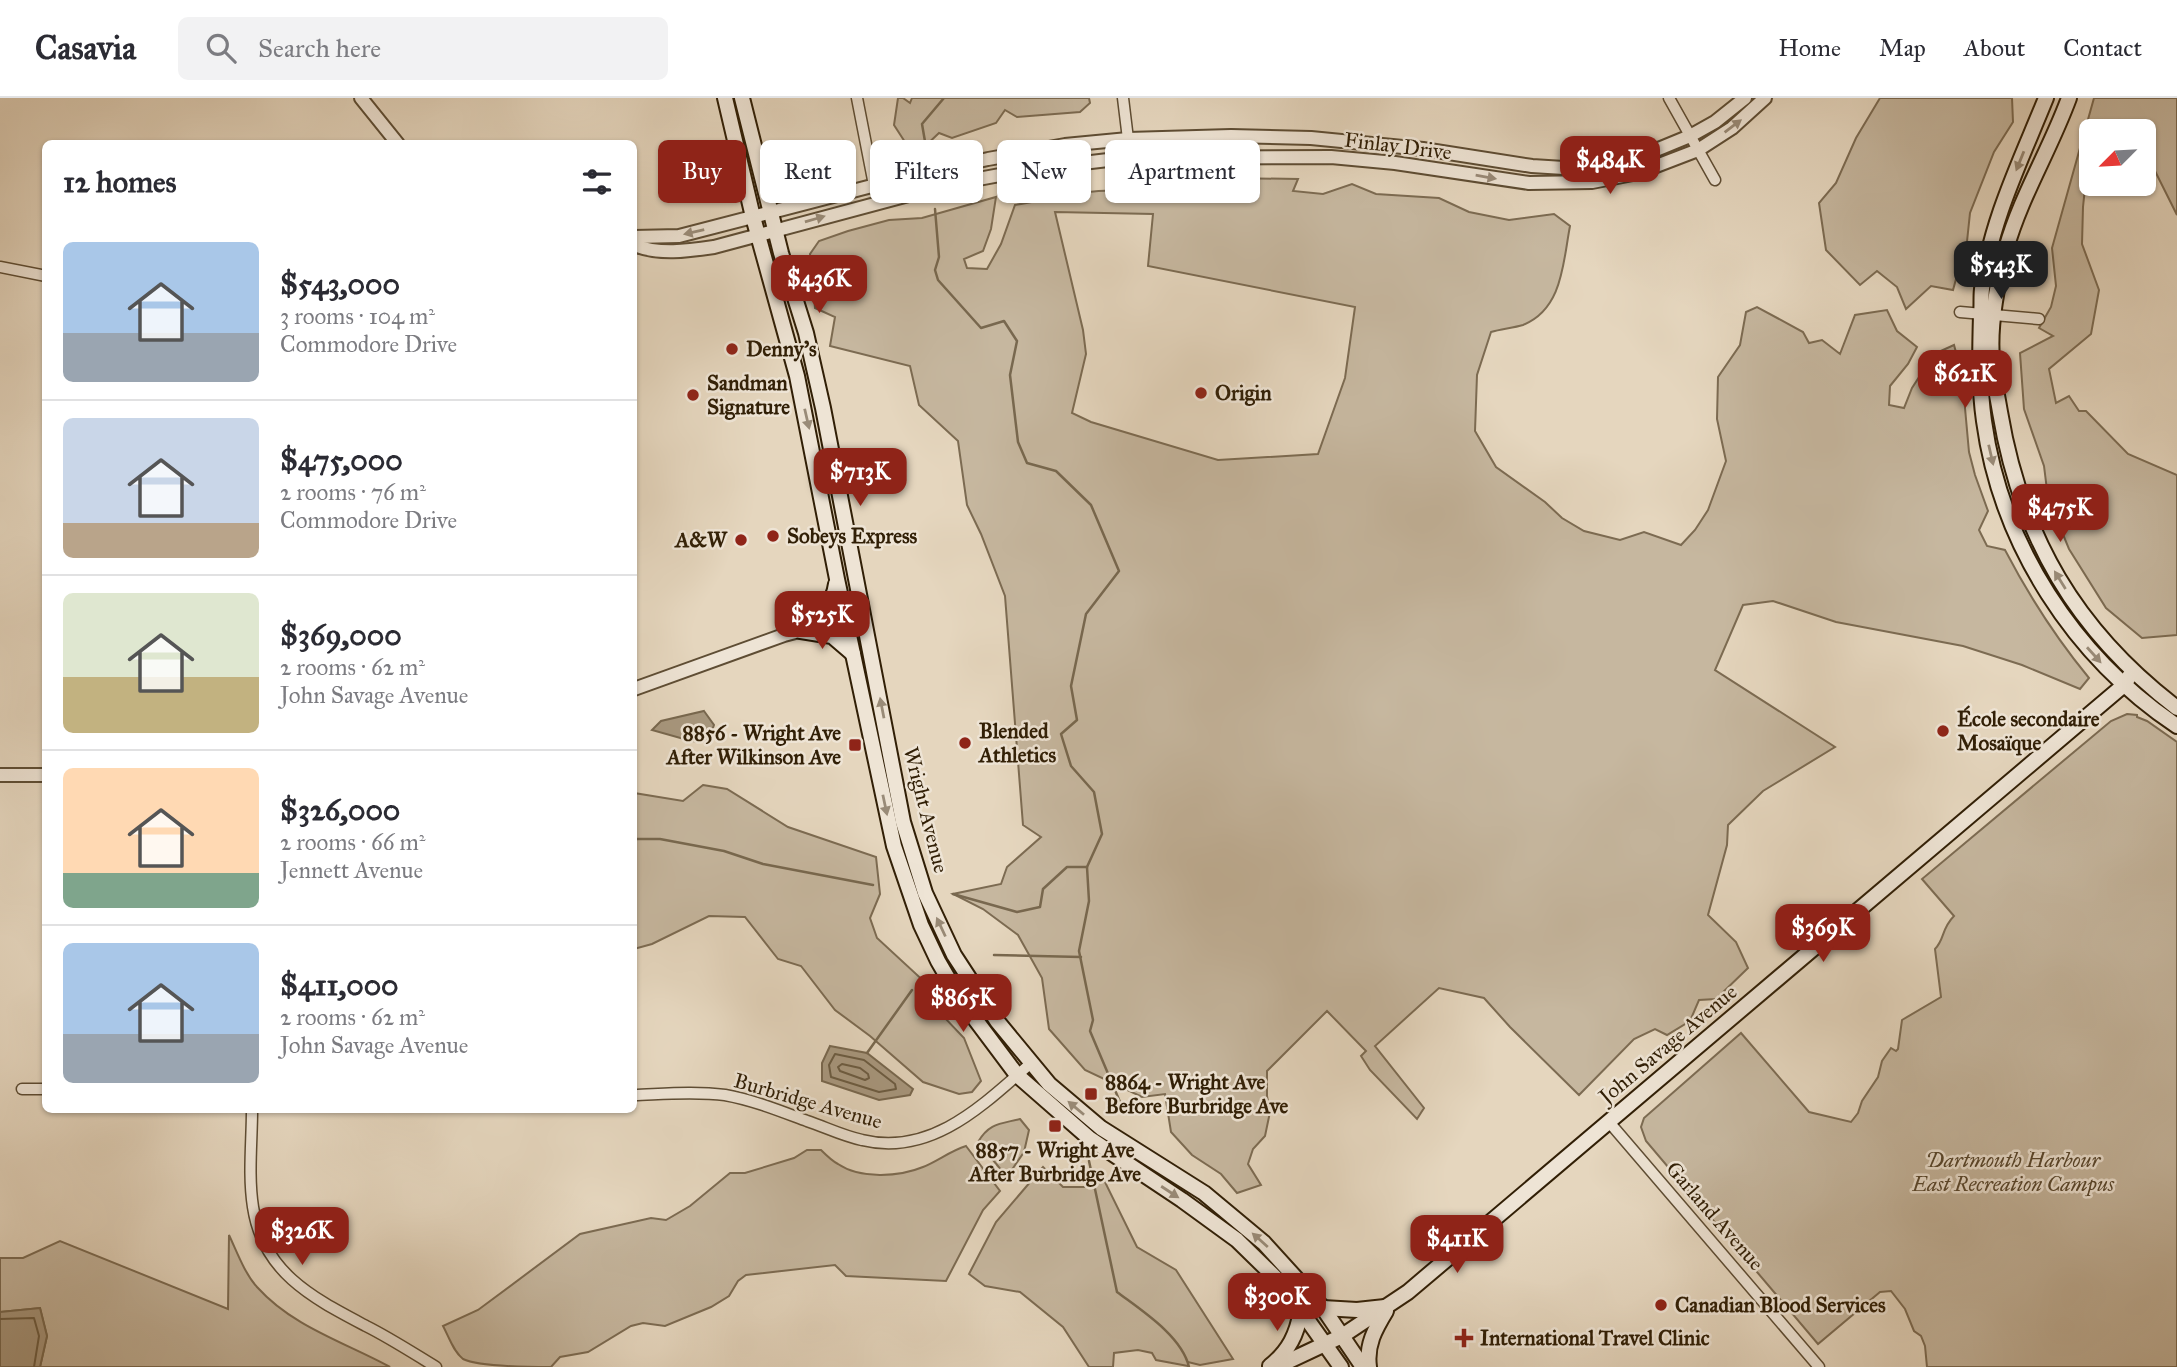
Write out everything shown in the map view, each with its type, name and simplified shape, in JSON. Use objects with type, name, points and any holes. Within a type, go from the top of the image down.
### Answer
[{"type":"main road","name":"Wright Avenue","points":[[725,98],[753,217],[797,376],[894,846],[916,912],[938,961],[960,999],[1017,1075],[1088,1138],[1237,1240],[1282,1284],[1340,1367]]},
{"type":"main road","name":"Wright Avenue","points":[[742,98],[775,230],[806,333],[903,822],[925,893],[954,955],[997,1021],[1030,1064],[1056,1091],[1101,1128],[1205,1193],[1237,1219],[1280,1258],[1323,1308],[1363,1367]]},
{"type":"main road","points":[[2046,98],[2008,191],[1992,240],[1981,291],[1988,316],[1996,393],[2010,464],[2026,513],[2042,548],[2070,596],[2113,653],[2177,708]]},
{"type":"main road","points":[[2069,98],[2016,217],[1988,316],[1980,360],[1984,422],[2005,507],[2029,562],[2057,608],[2082,642],[2124,685],[2177,726]]},
{"type":"main road","points":[[800,631],[828,608],[834,597],[837,579]]},
{"type":"main road","points":[[800,631],[815,631],[832,636],[853,654]]},
{"type":"main road","name":"John Savage Avenue","points":[[1276,1367],[1342,1336],[1388,1307],[1451,1257],[2124,685],[2132,672]]},
{"type":"main road","points":[[1323,1308],[1357,1310],[1388,1307]]},
{"type":"main road","points":[[1369,1367],[1367,1355],[1372,1334],[1388,1307]]},
{"type":"main road","points":[[1268,1367],[1282,1356],[1293,1340],[1301,1311]]},
{"type":"street","points":[[361,98],[395,140]]},
{"type":"street","points":[[857,98],[870,165]]},
{"type":"street","points":[[1123,98],[1128,139]]},
{"type":"street","points":[[1669,98],[1715,180]]},
{"type":"street","name":"Finlay Drive","points":[[983,161],[1072,144],[1128,139],[1238,136],[1327,139],[1564,168],[1595,166],[1625,161],[1690,136],[1715,122],[1745,98]]},
{"type":"street","name":"Finlay Drive","points":[[1260,157],[1331,157],[1404,164],[1521,182],[1561,184],[1600,181],[1638,173],[1698,150],[1732,128],[1765,98]]},
{"type":"street","name":"Finlay Drive","points":[[637,246],[662,251],[688,251],[737,242],[967,180],[1105,160]]},
{"type":"street","name":"Finlay Drive","points":[[637,237],[679,236],[870,186]]},
{"type":"street","points":[[0,267],[42,275]]},
{"type":"street","points":[[1960,312],[2039,319]]},
{"type":"street","points":[[637,688],[800,631],[863,614]]},
{"type":"street","points":[[0,775],[42,775]]},
{"type":"street","name":"Burbridge Avenue","points":[[637,1095],[726,1096],[862,1140],[885,1144],[906,1143],[926,1138],[971,1115],[1030,1064]]},
{"type":"street","points":[[22,1089],[42,1089]]},
{"type":"street","points":[[252,1113],[253,1205],[264,1243],[276,1264],[303,1290],[323,1303],[436,1367]]},
{"type":"street","name":"Garland Avenue","points":[[1609,1122],[1812,1365]]},
{"type":"green space","points":[[898,98],[910,103],[912,98],[1089,98],[1090,103],[1080,112],[1017,117],[1005,110],[996,123],[952,138],[939,133],[932,140],[904,140],[894,125]]},
{"type":"green space","points":[[1880,98],[2012,98],[2013,122],[1994,152],[1970,213],[1966,251],[1956,260],[1953,290],[1931,286],[1906,309],[1897,287],[1877,271],[1860,285],[1826,250],[1819,203],[1836,183],[1856,138]]},
{"type":"green space","points":[[2094,98],[2177,98],[2177,215],[2156,173],[2156,119],[2088,119]]},
{"type":"green space","points":[[2079,152],[2079,196],[2084,196],[2082,244],[2099,290],[2091,334],[2049,369],[2056,403],[2069,396],[2079,411],[2086,411],[2128,454],[2177,475],[2177,635],[2142,638],[2106,608],[2069,549],[2048,498],[2044,466],[2024,409],[2020,353],[2053,336],[2039,328],[2051,307],[2056,286],[2052,248]]},
{"type":"green space","points":[[1260,178],[1298,179],[1293,191],[1323,194],[1352,184],[1376,194],[1439,198],[1469,212],[1509,220],[1554,214],[1570,226],[1559,283],[1554,296],[1536,318],[1523,325],[1491,332],[1477,375],[1475,431],[1496,467],[1545,502],[1562,518],[1584,531],[1620,540],[1644,532],[1681,545],[1708,510],[1726,461],[1717,419],[1718,377],[1740,345],[1746,312],[1757,307],[1803,332],[1809,343],[1822,340],[1840,354],[1855,315],[1887,310],[1897,331],[1917,347],[1908,364],[1890,386],[1889,405],[1904,408],[1912,388],[1934,354],[1954,345],[1962,375],[1969,452],[1988,511],[1979,530],[1987,546],[2005,550],[2065,648],[2089,678],[2080,689],[2022,665],[1963,646],[1836,622],[1773,601],[1743,605],[1715,670],[1835,747],[1763,791],[1728,825],[1727,845],[1708,915],[1736,942],[1748,968],[1716,999],[1699,1000],[1690,1021],[1667,1035],[1655,1029],[1634,1039],[1579,1095],[1484,998],[1439,988],[1375,1046],[1424,1108],[1417,1119],[1370,1070],[1361,1056],[1366,1051],[1327,1011],[1267,1071],[1270,1112],[1265,1136],[1253,1149],[1248,1164],[1261,1185],[1237,1193],[1221,1174],[1192,1155],[1171,1132],[1165,1094],[1142,1097],[1085,1070],[1049,1029],[1042,978],[1018,935],[983,909],[953,894],[1001,884],[1007,867],[1041,837],[1023,825],[1005,596],[967,505],[958,441],[919,405],[910,366],[830,346],[835,317],[815,308],[810,254],[819,241],[889,220],[922,218],[983,203],[996,197],[991,229],[983,251],[964,259],[967,268],[987,269],[1001,244],[1015,205],[1091,203],[1091,192],[1105,191],[1105,203],[1260,203]],"holes":[[[1055,212],[1153,214],[1148,266],[1355,307],[1345,378],[1318,454],[1218,460],[1091,422],[1072,413],[1086,354],[1083,330]]]},
{"type":"green space","name":"Dartmouth Harbour East Recreation Campus","points":[[2127,714],[2137,715],[2177,742],[2177,1367],[1927,1367],[1921,1336],[1914,1331],[1905,1309],[1891,1291],[1880,1292],[1818,1344],[1646,1141],[1641,1127],[1644,1118],[1741,1033],[1809,1112],[1851,1122],[1878,1077],[1882,1061],[1891,1048],[1896,1051],[1898,1049],[1902,1020],[1941,997],[1935,949],[1954,916],[1922,879],[2111,721]]},
{"type":"green space","points":[[703,785],[727,789],[788,827],[876,857],[880,894],[870,918],[877,938],[928,985],[943,1016],[964,1038],[981,1081],[972,1092],[959,1094],[923,1082],[835,1010],[801,966],[778,959],[745,917],[709,916],[652,944],[637,948],[637,793],[683,801]]},
{"type":"green space","points":[[1020,1119],[1029,1130],[1024,1152],[1007,1177],[978,1142],[991,1128]]},
{"type":"green space","points":[[966,1146],[1000,1191],[983,1210],[946,1281],[846,1276],[835,1265],[746,1275],[738,1281],[729,1296],[711,1307],[665,1326],[643,1323],[631,1326],[588,1352],[560,1357],[551,1367],[493,1365],[463,1359],[443,1326],[478,1310],[580,1234],[651,1218],[666,1220],[690,1206],[730,1173],[745,1173],[794,1158],[807,1150],[821,1150],[847,1169],[857,1172],[880,1175],[903,1173],[923,1167]]},
{"type":"green space","points":[[1043,1167],[1063,1187],[1089,1187],[1104,1180],[1137,1247],[1176,1270],[1233,1359],[1200,1365],[1188,1362],[1188,1366],[1156,1360],[1152,1353],[1138,1350],[1114,1353],[1113,1367],[1089,1367],[1063,1327],[1020,1292],[985,1286],[969,1274],[996,1222]]},
{"type":"green space","points":[[229,1235],[249,1276],[271,1301],[320,1333],[390,1367],[40,1367],[47,1336],[40,1308],[0,1312],[0,1258],[23,1258],[60,1241],[228,1309]]},
{"type":"water","points":[[704,711],[714,725],[708,742],[691,741],[652,730],[661,721]]},
{"type":"water","points":[[830,1046],[867,1053],[913,1089],[910,1095],[879,1100],[822,1081],[822,1063]]},
{"type":"water","points":[[40,1308],[47,1336],[40,1367],[0,1367],[0,1312]]},
{"type":"waterway","points":[[925,140],[922,124],[944,98]]},
{"type":"waterway","points":[[935,209],[939,257],[935,270],[938,280],[981,328],[1004,321],[1017,341],[1010,375],[1018,442],[1027,463],[1056,471],[1091,505],[1119,571],[1086,614],[1071,686],[1077,720],[1061,734],[1071,766],[1094,792],[1102,834],[1087,867],[1089,901],[1079,951],[1093,1020],[1090,1031],[1120,1102]]},
{"type":"waterway","points":[[637,839],[660,839],[724,851],[763,864],[873,885]]},
{"type":"waterway","points":[[953,894],[1017,912],[1040,907],[1043,889],[1067,867],[1087,867]]},
{"type":"waterway","points":[[994,955],[1081,957]]},
{"type":"waterway","points":[[867,1053],[912,990]]},
{"type":"waterway","points":[[1089,1161],[1117,1292],[1169,1334],[1185,1356],[1189,1367]]},
{"type":"place","name":"Denny's","points":[[732,349]]},
{"type":"place","name":"Origin","points":[[1201,393]]},
{"type":"place","name":"Sandman Signature","points":[[693,395]]},
{"type":"place","name":"Sobeys Express","points":[[773,536]]},
{"type":"place","name":"A&W","points":[[741,540]]},
{"type":"place","name":"École secondaire Mosaïque","points":[[1943,731]]},
{"type":"place","name":"Blended Athletics","points":[[965,743]]},
{"type":"place","name":"8856 - Wright Ave After Wilkinson Ave","points":[[855,745]]},
{"type":"place","name":"8864 - Wright Ave Before Burbridge Ave","points":[[1091,1094]]},
{"type":"place","name":"8857 - Wright Ave After Burbridge Ave","points":[[1055,1126]]},
{"type":"place","name":"Canadian Blood Services","points":[[1661,1305]]},
{"type":"place","name":"International Travel Clinic","points":[[1464,1338]]}]
